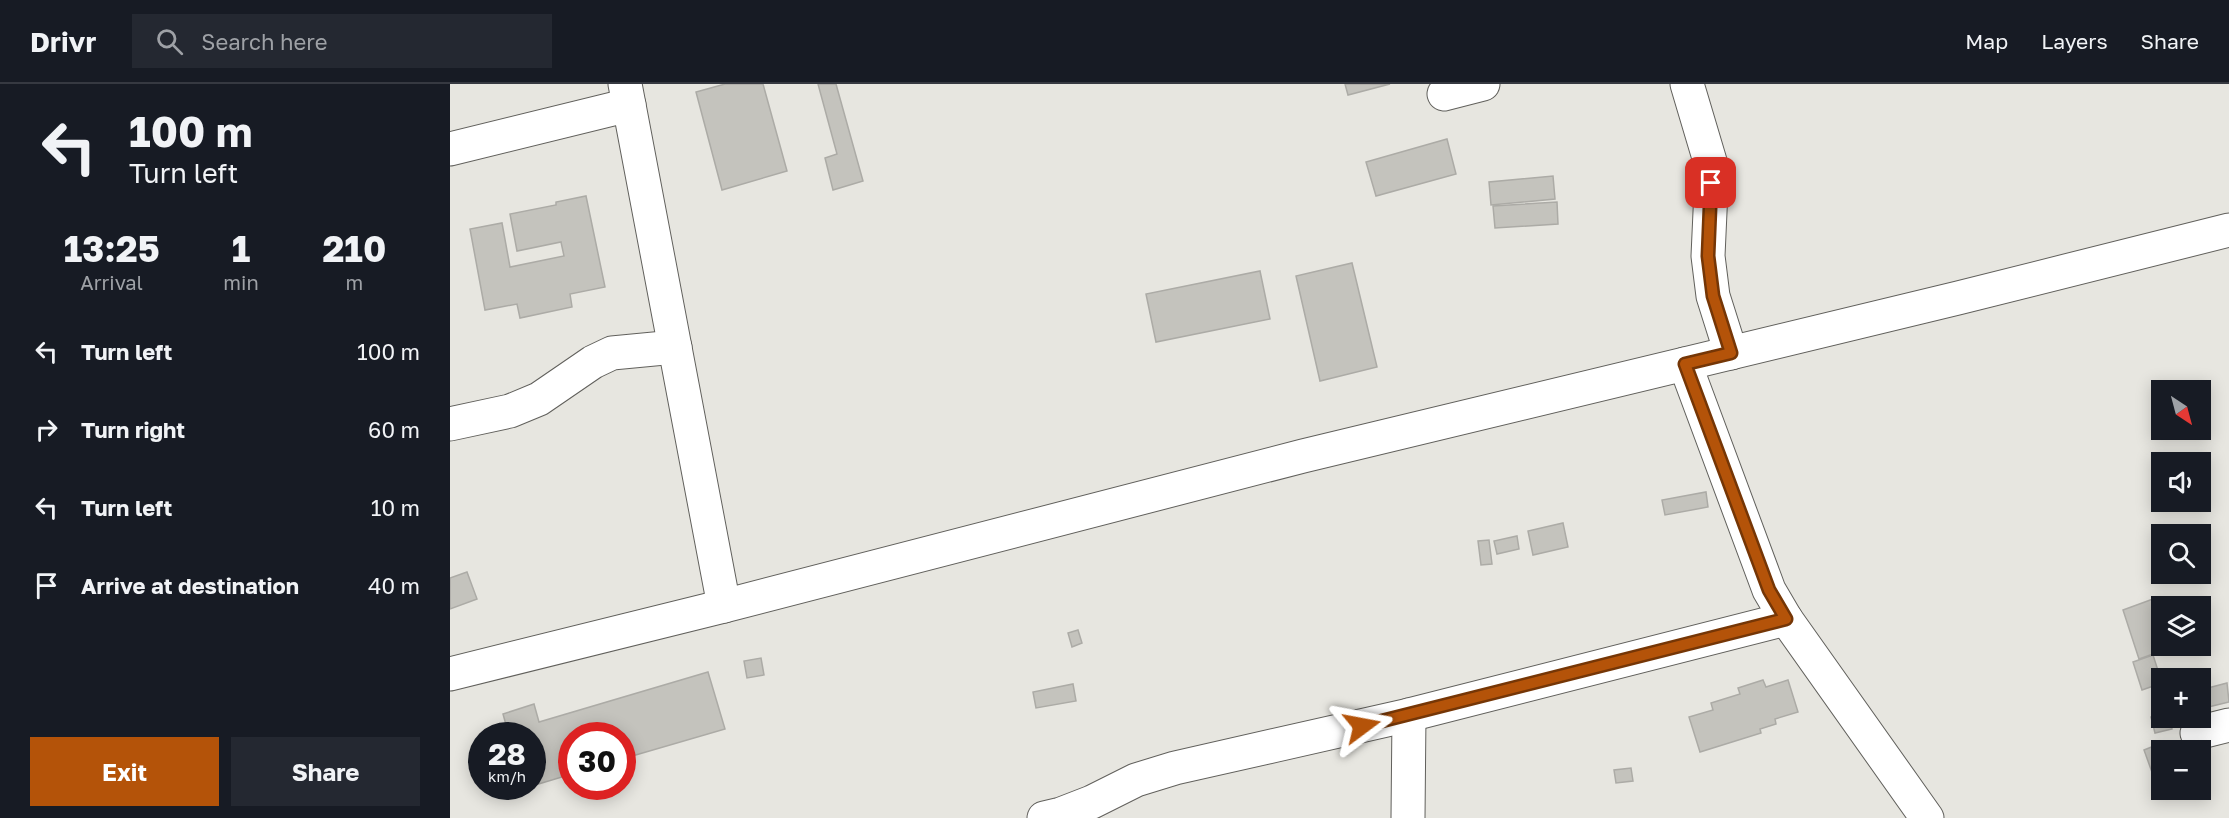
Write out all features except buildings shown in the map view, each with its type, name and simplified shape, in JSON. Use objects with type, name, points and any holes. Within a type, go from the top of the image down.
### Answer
[{"type":"street","points":[[1444,94],[1483,84]]},
{"type":"street","points":[[1687,84],[1712,168],[1708,256],[1713,296],[1731,353]]},
{"type":"street","points":[[450,149],[627,95],[724,606]]},
{"type":"street","points":[[450,674],[724,606],[1303,456],[1958,298],[2229,230]]},
{"type":"street","points":[[450,424],[510,411],[538,399],[593,362],[612,353],[675,347]]},
{"type":"street","points":[[1685,364],[1769,590],[1786,619],[1927,818]]},
{"type":"street","points":[[1044,818],[1092,802],[1136,780],[1175,768],[1408,715],[1786,619]]},
{"type":"street","points":[[1408,715],[1408,818]]},
{"type":"street","points":[[2197,732],[2229,725]]},
{"type":"route","points":[[1362,726],[1786,619],[1769,590],[1685,364],[1731,353],[1713,296],[1708,256],[1711,183]]}]
